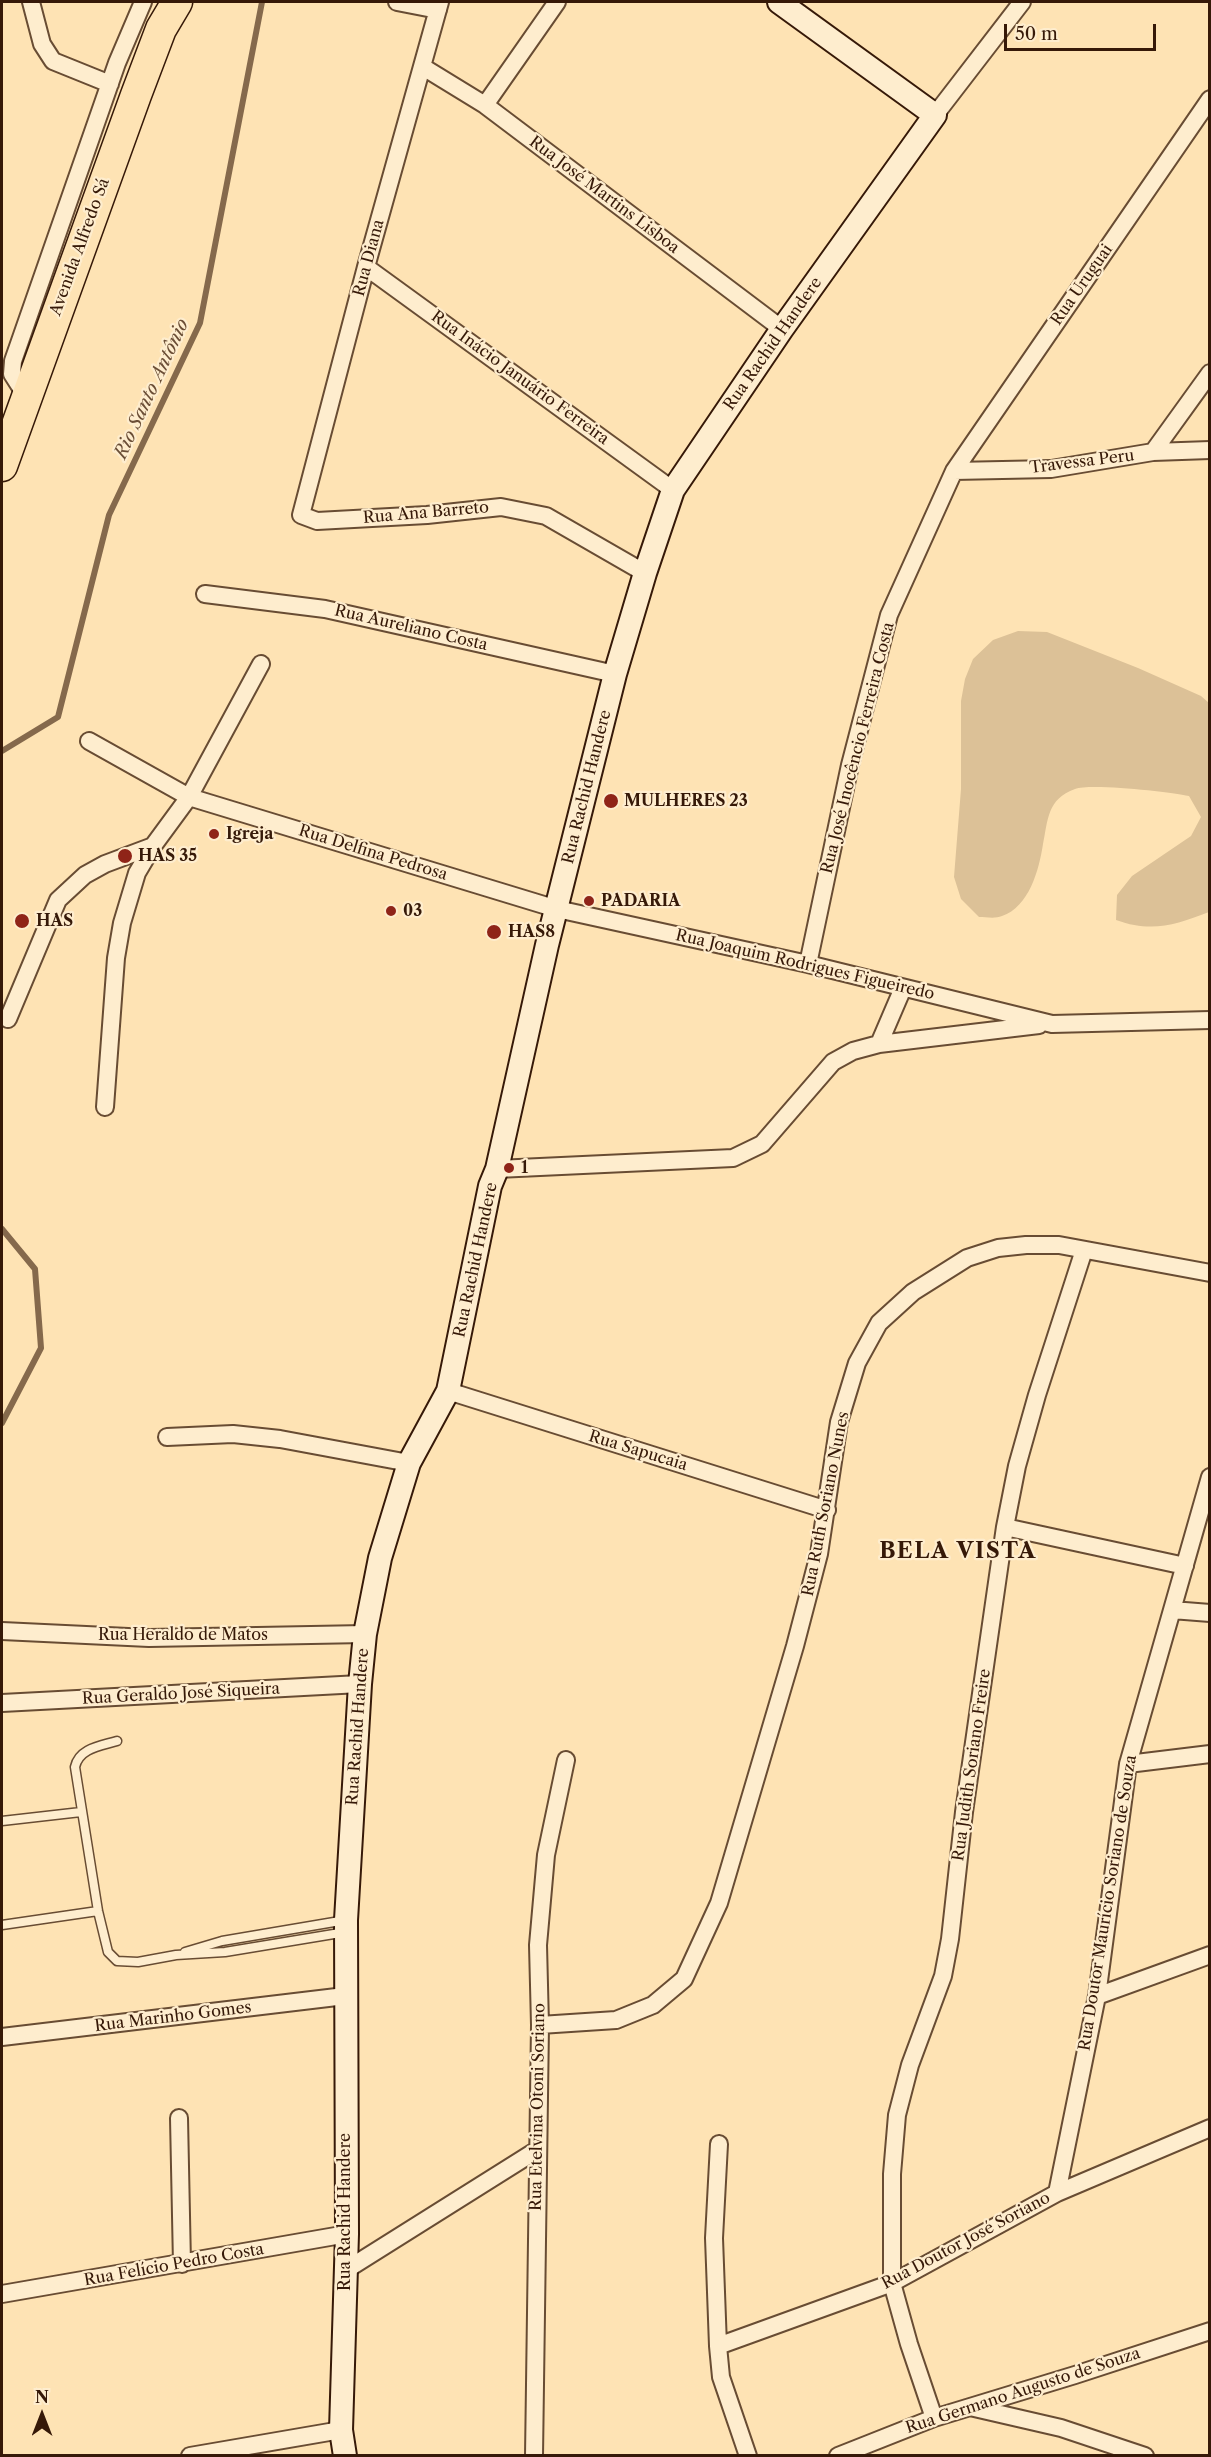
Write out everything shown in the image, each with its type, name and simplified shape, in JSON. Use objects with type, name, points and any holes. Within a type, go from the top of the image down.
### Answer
[{"type":"highway","name":"Avenida Alfredo Sá","points":[[2,466],[163,15],[177,2]]},
{"type":"street","points":[[31,2],[42,45],[53,61],[110,84]]},
{"type":"street","points":[[26,396],[12,374],[13,361],[110,84],[143,2]]},
{"type":"street","points":[[397,2],[439,6]]},
{"type":"street","points":[[485,105],[557,2]]},
{"type":"street","points":[[779,2],[935,116]]},
{"type":"street","name":"Rua Rachid Handere","points":[[345,2456],[340,2430],[347,2234],[346,1926],[365,1634],[380,1558],[409,1463],[448,1391],[490,1186],[497,1170],[557,909],[615,674],[645,573],[674,490],[782,329],[935,116],[1022,2]]},
{"type":"street","name":"Rua Diana","points":[[301,515],[366,267],[439,6]]},
{"type":"street","name":"Rua José Martins Lisboa","points":[[423,67],[485,105],[782,329]]},
{"type":"street","name":"Rua Uruguai","points":[[954,471],[1209,99]]},
{"type":"street","name":"Rua Inácio Januário Ferreira","points":[[366,267],[674,490]]},
{"type":"street","points":[[1153,452],[1209,372]]},
{"type":"street","name":"Travessa Peru","points":[[954,471],[1051,469],[1153,452],[1209,450]]},
{"type":"street","name":"Rua José Inocêncio Ferreira Costa","points":[[808,964],[850,765],[890,615],[954,471]]},
{"type":"street","name":"Rua Ana Barreto","points":[[301,515],[317,521],[427,515],[501,507],[546,516],[645,573]]},
{"type":"street","name":"Rua Aureliano Costa","points":[[205,594],[326,609],[615,674]]},
{"type":"street","points":[[105,1107],[116,958],[122,923],[137,873],[153,846],[189,797],[261,664]]},
{"type":"street","name":"Rua Delfina Pedrosa","points":[[89,741],[189,797],[557,909]]},
{"type":"street","points":[[8,1019],[58,900],[86,875],[105,864],[153,846]]},
{"type":"street","name":"Rua Joaquim Rodrigues Figueiredo","points":[[557,909],[808,964],[1052,1024]]},
{"type":"street","points":[[879,1044],[903,988]]},
{"type":"street","name":"Rua Joaquim Rodrigues Figueiredo","points":[[497,1170],[733,1158],[762,1144],[833,1062],[853,1051],[879,1044],[1052,1024],[1209,1020]]},
{"type":"street","name":"Rua Ruth Soriano Nunes","points":[[540,2025],[616,2020],[653,2005],[684,1979],[719,1903],[795,1646],[819,1554],[840,1422],[857,1363],[879,1323],[913,1292],[967,1258],[998,1248],[1059,1245],[1209,1273]]},
{"type":"street","name":"Rua Judith Soriano Freire","points":[[934,2418],[909,2344],[892,2283],[892,2174],[897,2115],[910,2065],[943,1976],[950,1939],[964,1812],[1005,1527],[1017,1466],[1037,1395],[1084,1250]]},
{"type":"street","name":"Rua Sapucaia","points":[[448,1391],[827,1510]]},
{"type":"street","points":[[167,1437],[245,1435],[280,1439],[409,1463]]},
{"type":"street","name":"Rua Doutor Maurício Soriano de Souza","points":[[1057,2193],[1097,1996],[1128,1764],[1209,1477]]},
{"type":"street","points":[[1005,1527],[1185,1566]]},
{"type":"street","points":[[1172,1610],[1209,1613]]},
{"type":"street","name":"Rua Heraldo de Matos","points":[[2,1631],[149,1638],[365,1634]]},
{"type":"street","name":"Rua Geraldo José Siqueira","points":[[2,1703],[360,1684]]},
{"type":"street","points":[[1128,1764],[1209,1754]]},
{"type":"street","name":"Rua Etelvina Otoni Soriano","points":[[534,2456],[540,2025],[538,1945],[546,1855],[566,1760]]},
{"type":"street","points":[[1097,1996],[1209,1955]]},
{"type":"street","name":"Rua Marinho Gomes","points":[[2,2037],[345,1996]]},
{"type":"street","points":[[179,2118],[182,2264]]},
{"type":"street","name":"Rua Doutor José Soriano","points":[[718,2346],[892,2283],[1057,2193],[1209,2128]]},
{"type":"street","points":[[719,2144],[714,2238],[718,2346],[721,2377],[748,2456]]},
{"type":"street","points":[[346,2270],[537,2150]]},
{"type":"street","name":"Rua Felício Pedro Costa","points":[[2,2294],[347,2234]]},
{"type":"street","name":"Rua Germano Augusto de Souza","points":[[838,2456],[934,2418],[1075,2376],[1209,2331]]},
{"type":"street","points":[[969,2407],[1061,2428],[1145,2456]]},
{"type":"street","points":[[190,2456],[340,2430]]},
{"type":"lane","points":[[117,1741],[85,1751],[77,1758],[75,1767],[98,1911],[108,1952],[117,1961],[138,1962],[176,1955],[235,1950],[346,1926]]},
{"type":"lane","points":[[2,1821],[81,1812]]},
{"type":"lane","points":[[2,1925],[98,1911]]},
{"type":"shaded area","points":[[1018,631],[1047,632],[1138,668],[1201,696],[1209,703],[1209,912],[1174,924],[1152,927],[1116,920],[1117,895],[1132,876],[1191,836],[1201,817],[1189,796],[1149,790],[1097,787],[1075,789],[1059,798],[1054,804],[1050,811],[1035,876],[1019,905],[1002,916],[979,917],[961,899],[954,877],[961,789],[961,701],[965,679],[973,659],[993,640]]},
{"type":"waterway","name":"Rio Santo Antônio","points":[[2,751],[58,717],[109,515],[200,323],[262,2]]},
{"type":"waterway","name":"Rio Santo Antônio","points":[[2,1229],[35,1269],[41,1348],[2,1423]]},
{"type":"place","name":"MULHERES 23","points":[[611,801]]},
{"type":"place","name":"Igreja","points":[[214,834]]},
{"type":"place","name":"HAS 35","points":[[125,856]]},
{"type":"place","name":"PADARIA","points":[[589,901]]},
{"type":"place","name":"03","points":[[391,911]]},
{"type":"place","name":"HAS","points":[[22,921]]},
{"type":"place","name":"HAS8","points":[[494,932]]},
{"type":"place","name":"1","points":[[509,1168]]},
{"type":"district","name":"BELA VISTA","points":[[958,1552]]}]
